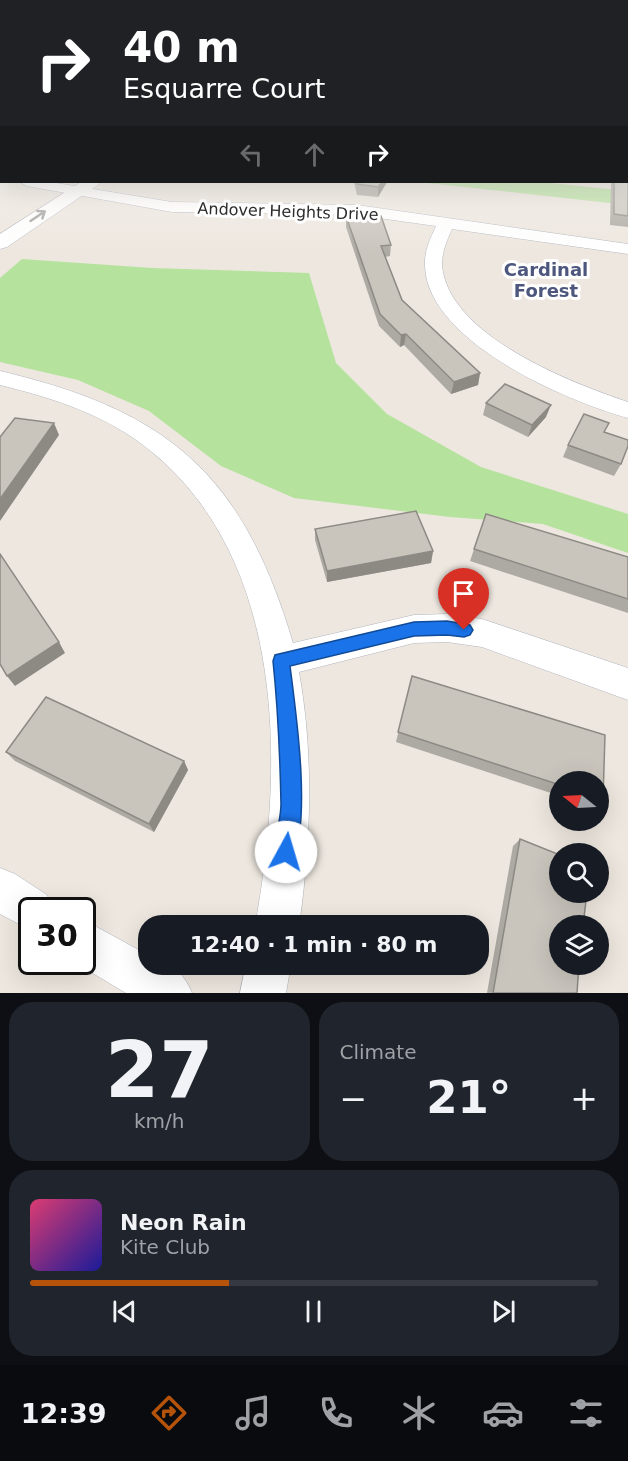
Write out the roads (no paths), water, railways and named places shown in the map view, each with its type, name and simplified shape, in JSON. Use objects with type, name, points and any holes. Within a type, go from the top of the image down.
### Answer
[{"type":"main road","points":[[8,215],[72,185]]},
{"type":"main road","points":[[0,243],[72,185]]},
{"type":"street","name":"Andover Heights Drive","points":[[42,183],[72,185],[172,207],[357,210],[628,249]]},
{"type":"street","points":[[447,222],[437,244],[434,269],[437,284],[446,301],[462,321],[504,355],[536,373],[628,410]]},
{"type":"street","points":[[4,384],[53,392],[90,405],[152,440],[206,488],[231,523],[252,563],[270,612],[281,661],[289,734],[290,809],[278,915]]},
{"type":"street","points":[[281,661],[414,629],[447,628],[482,633],[628,684]]},
{"type":"street","points":[[0,889],[18,901]]},
{"type":"street","points":[[96,949],[169,993]]},
{"type":"street","points":[[262,993],[266,975]]},
{"type":"district","name":"Cardinal Forest","points":[[546,280]]}]
